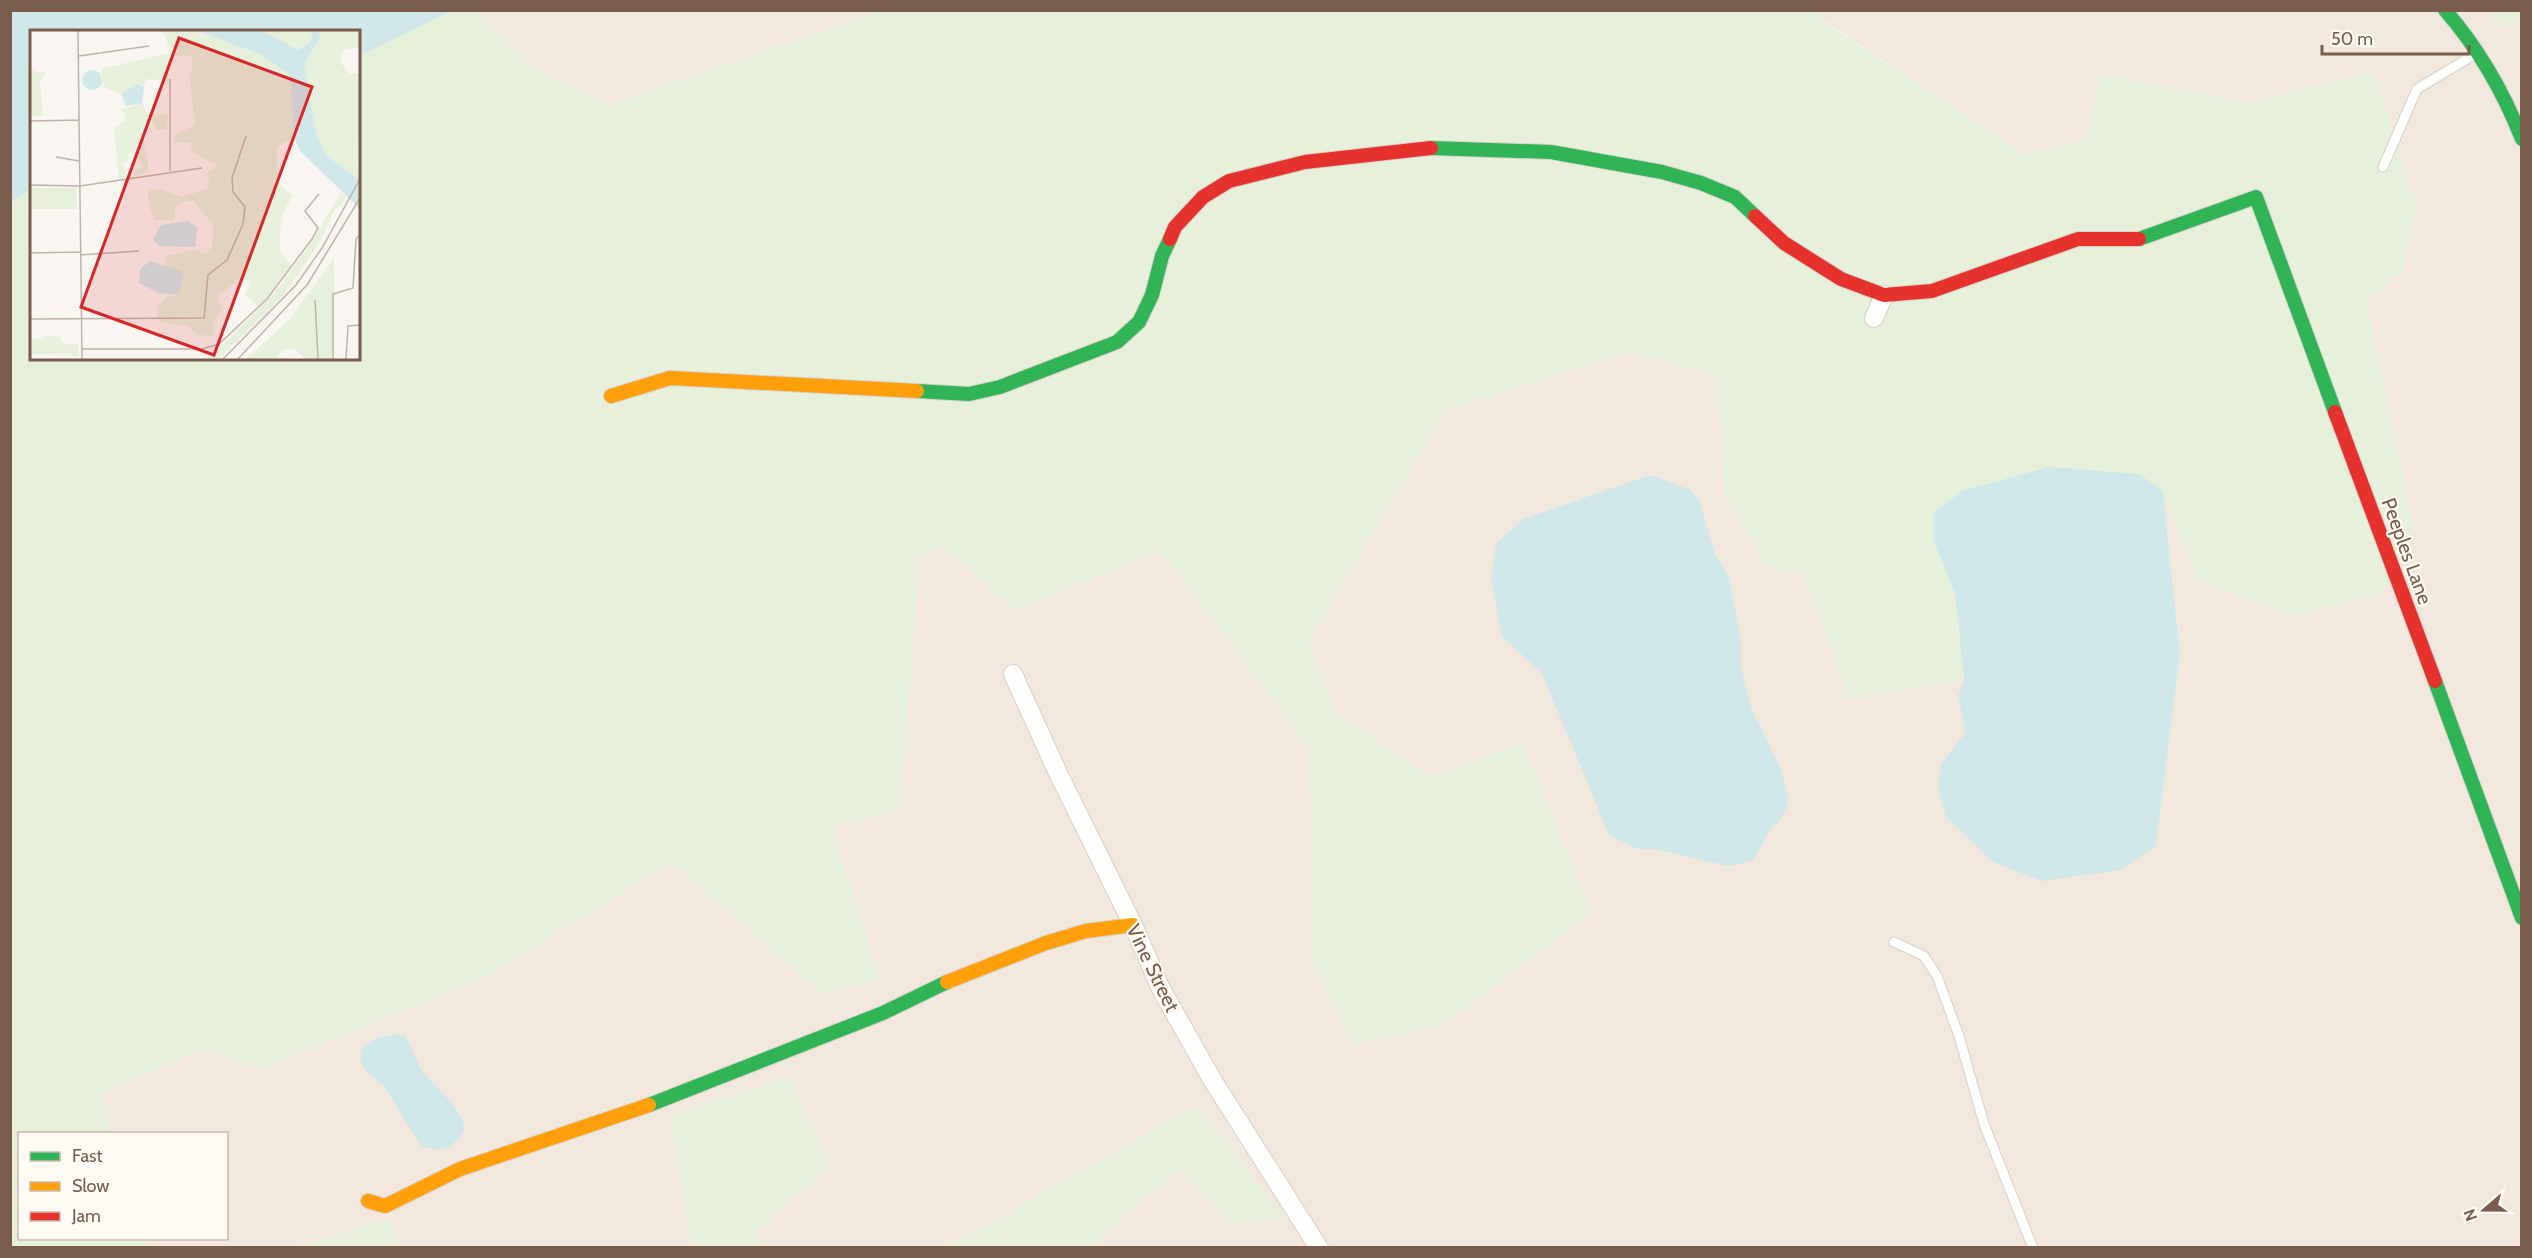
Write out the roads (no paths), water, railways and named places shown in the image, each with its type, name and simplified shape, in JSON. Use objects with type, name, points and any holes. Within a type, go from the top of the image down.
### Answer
[{"type":"street","points":[[2445,10],[2491,68],[2522,139]]},
{"type":"street","points":[[611,396],[670,378],[969,394],[1000,387],[1117,342],[1138,322],[1152,295],[1162,256],[1175,227],[1203,197],[1229,181],[1305,162],[1417,148],[1551,152],[1662,172],[1701,183],[1735,197],[1784,243],[1841,279],[1884,295],[1874,318]]},
{"type":"street","name":"Peeples Lane","points":[[1884,295],[1932,291],[2078,239],[2134,241],[2256,197],[2522,918]]},
{"type":"street","name":"Vine Street","points":[[1013,674],[1058,774],[1133,925],[1161,989],[1214,1082],[1319,1248]]},
{"type":"street","points":[[368,1201],[385,1206],[460,1168],[628,1113],[883,1013],[950,981],[1046,943],[1086,931],[1133,925]]},
{"type":"lane","points":[[2384,167],[2417,89],[2479,52]]},
{"type":"lane","points":[[1894,942],[1924,956],[1937,976],[1959,1036],[1984,1124],[2033,1248]]},
{"type":"water","points":[[13,10],[452,11],[360,56],[360,30],[30,30],[30,191],[11,201],[10,12]]},
{"type":"water","points":[[2049,467],[2139,474],[2163,491],[2180,654],[2156,846],[2121,870],[2042,881],[1993,862],[1946,817],[1938,789],[1940,765],[1965,733],[1958,696],[1964,680],[1955,593],[1934,543],[1933,513],[1962,491]]},
{"type":"water","points":[[1651,475],[1691,490],[1700,502],[1715,554],[1729,578],[1741,640],[1741,669],[1752,710],[1780,767],[1788,796],[1787,807],[1778,823],[1771,827],[1753,861],[1728,866],[1654,849],[1638,849],[1609,835],[1542,673],[1502,637],[1491,579],[1496,544],[1523,519]]},
{"type":"water","points":[[396,1034],[405,1036],[422,1070],[454,1106],[463,1121],[465,1130],[447,1148],[422,1147],[384,1086],[367,1072],[360,1060],[362,1048],[375,1039]]}]
